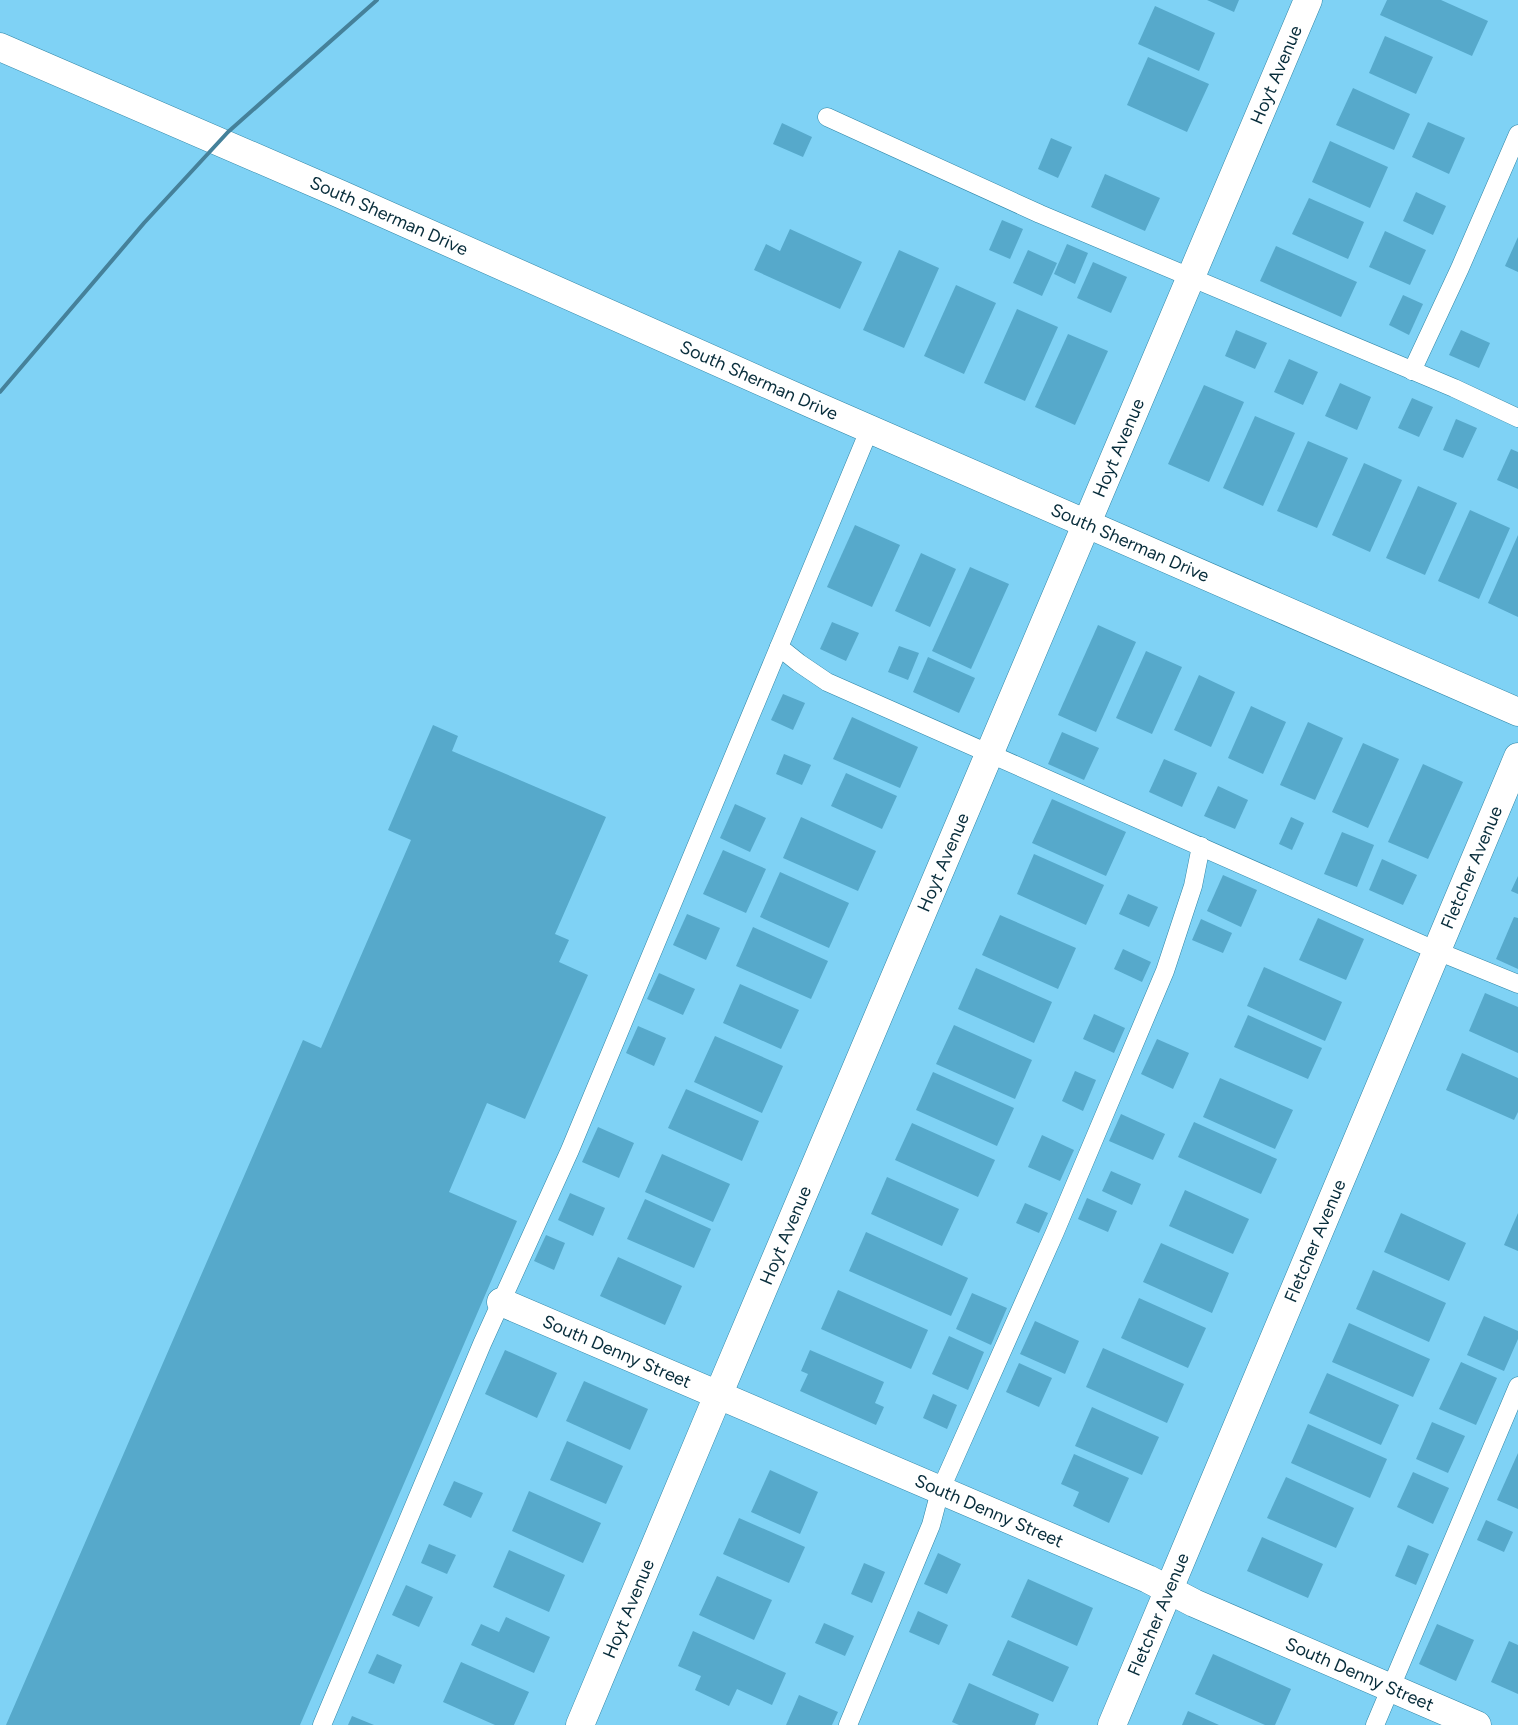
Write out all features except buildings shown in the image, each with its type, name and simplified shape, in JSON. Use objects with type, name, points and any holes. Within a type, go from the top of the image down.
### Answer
[{"type":"street","name":"Hoyt Avenue","points":[[580,1725],[1086,522],[1308,0]]},
{"type":"street","name":"South Sherman Drive","points":[[0,47],[331,190],[1518,712]]},
{"type":"street","name":"Fletcher Avenue","points":[[1112,1725],[1518,757]]},
{"type":"street","name":"South Denny Street","points":[[501,1302],[1148,1579],[1194,1603],[1477,1725]]},
{"type":"lane","points":[[827,118],[1040,214],[1412,371],[1518,418]]},
{"type":"lane","points":[[1412,371],[1460,268],[1518,134]]},
{"type":"lane","points":[[322,1725],[501,1302],[574,1140],[870,428]]},
{"type":"lane","points":[[779,647],[827,682],[1436,951],[1518,984]]},
{"type":"lane","points":[[848,1725],[931,1525],[940,1491],[1055,1232],[1165,971],[1193,886],[1201,846]]},
{"type":"lane","points":[[1375,1725],[1518,1386]]},
{"type":"railway","points":[[0,392],[144,223],[228,132],[377,0]]}]
